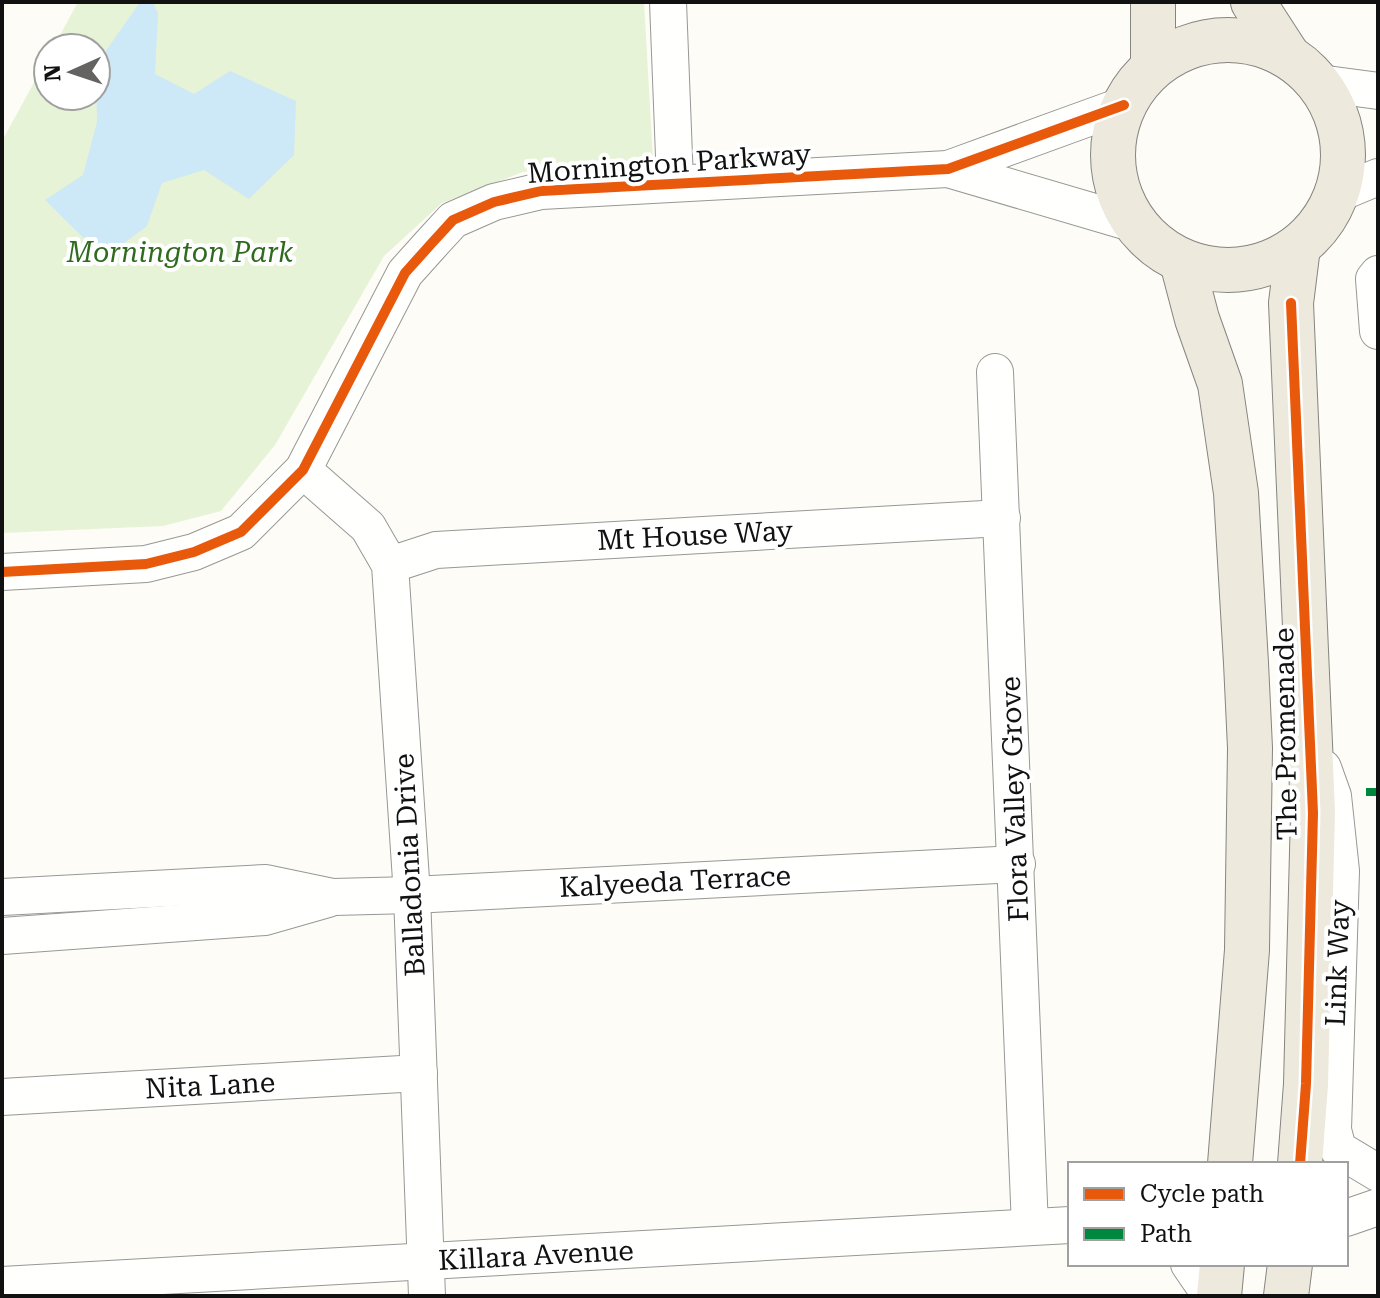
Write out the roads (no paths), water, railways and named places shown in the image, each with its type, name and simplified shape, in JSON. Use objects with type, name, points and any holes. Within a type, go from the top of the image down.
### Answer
[{"type":"main road","points":[[1153,2],[1153,66]]},
{"type":"main road","points":[[1253,2],[1304,70],[1338,118],[1344,156],[1337,194],[1321,223],[1298,247],[1272,262],[1242,270],[1212,270],[1182,262],[1156,246],[1135,224],[1120,197],[1113,166],[1114,135],[1124,105],[1153,66],[1184,48],[1219,39],[1255,42],[1304,70]]},
{"type":"main road","name":"The Promenade","points":[[1298,247],[1291,303],[1311,732],[1309,978],[1300,1162]]},
{"type":"main road","name":"The Promenade","points":[[1182,262],[1197,319],[1220,384],[1236,493],[1250,748],[1249,891],[1225,1158]]},
{"type":"main road","points":[[1219,1296],[1222,1266]]},
{"type":"street","points":[[668,2],[675,182]]},
{"type":"street","points":[[1304,70],[1378,91]]},
{"type":"street","name":"Mornington Parkway","points":[[2,572],[146,564],[194,552],[241,532],[303,470],[405,273],[453,220],[494,202],[541,191],[948,169],[1124,105]]},
{"type":"street","name":"Mornington Parkway","points":[[948,169],[1135,224]]},
{"type":"street","points":[[1337,194],[1378,177]]},
{"type":"street","points":[[1378,274],[1374,279],[1378,331]]},
{"type":"street","name":"Flora Valley Grove","points":[[995,372],[1030,1227]]},
{"type":"street","name":"Balladonia Drive","points":[[303,470],[368,527],[390,565],[412,895],[426,1279]]},
{"type":"street","name":"Mt House Way","points":[[390,565],[436,550],[1002,518]]},
{"type":"street","name":"Link Way","points":[[1311,732],[1333,796],[1341,871],[1333,1083],[1335,1142],[1343,1154],[1378,1173]]},
{"type":"street","name":"Kalyeeda Terrace","points":[[2,897],[266,883],[333,897],[412,895],[1017,864]]},
{"type":"street","name":"Kalyeeda Terrace","points":[[2,936],[265,917],[333,897]]},
{"type":"street","name":"Nita Lane","points":[[2,1097],[419,1073]]},
{"type":"street","points":[[1348,1217],[1378,1207]]},
{"type":"street","name":"Killara Avenue","points":[[2,1285],[63,1290],[426,1279],[1068,1225]]},
{"type":"street","points":[[1190,1266],[1211,1296]]},
{"type":"water","points":[[140,2],[153,2],[158,13],[155,74],[194,94],[230,71],[296,101],[294,155],[249,199],[204,170],[162,183],[147,226],[104,258],[45,200],[83,175],[97,112],[112,112],[112,42]]},
{"type":"park label","name":"Mornington Park","points":[[180,252]]}]
